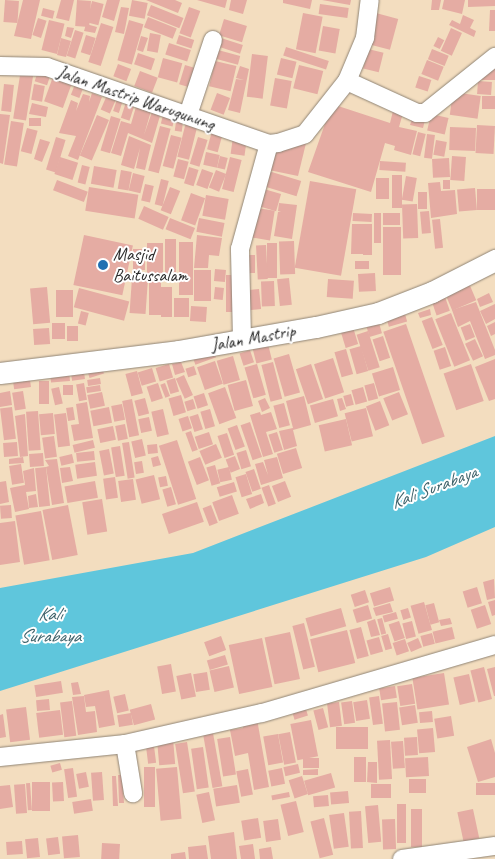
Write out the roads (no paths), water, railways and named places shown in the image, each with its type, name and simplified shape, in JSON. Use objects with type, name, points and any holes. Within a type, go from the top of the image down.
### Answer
[{"type":"main road","name":"Jalan Mastrip","points":[[0,373],[242,339],[378,312],[432,292],[495,260]]},
{"type":"street","points":[[242,339],[240,249],[269,144],[306,134],[348,82],[365,38],[370,0]]},
{"type":"street","points":[[188,115],[214,40]]},
{"type":"street","points":[[348,82],[417,112],[425,113],[495,57]]},
{"type":"street","name":"Jalan Mastrip Warugunung","points":[[0,66],[47,67],[269,144]]},
{"type":"street","points":[[0,757],[125,744],[262,713],[495,645]]},
{"type":"street","points":[[125,744],[133,793]]},
{"type":"street","points":[[402,859],[495,846]]},
{"type":"water","name":"Kali Surabaya","points":[[495,436],[495,527],[426,557],[0,691],[0,588],[193,553]]},
{"type":"place","name":"Masjid Baitussalam","points":[[103,265]]}]
